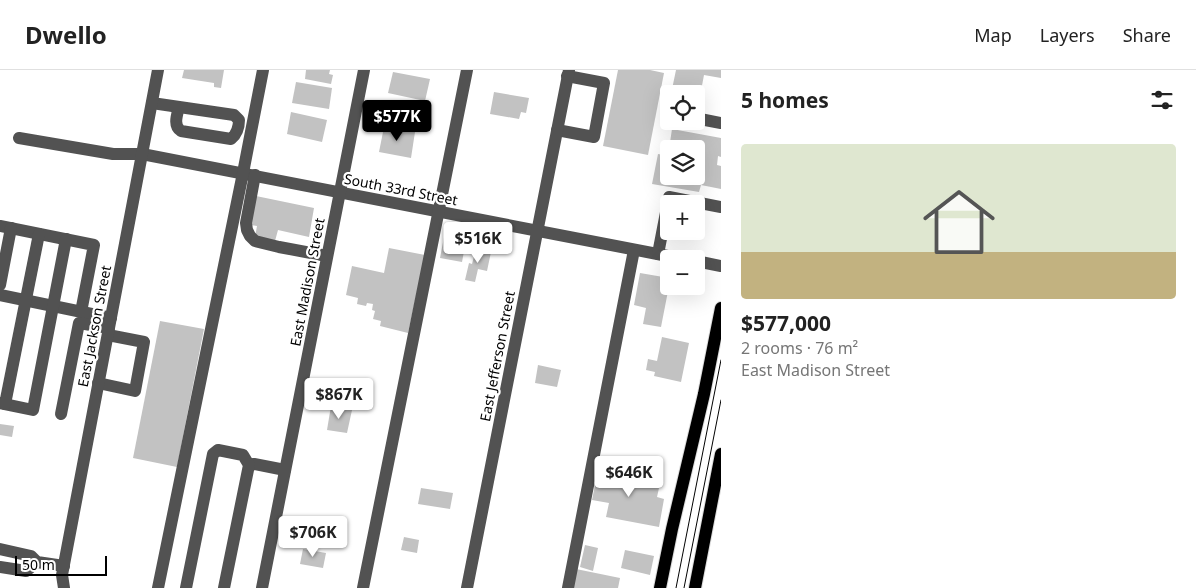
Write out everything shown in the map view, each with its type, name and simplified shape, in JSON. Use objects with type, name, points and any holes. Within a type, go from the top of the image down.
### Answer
[{"type":"main road","points":[[660,588],[676,510],[704,394],[721,308]]},
{"type":"main road","points":[[695,588],[720,460]]},
{"type":"street","name":"East Jackson Street","points":[[64,588],[62,575],[158,70]]},
{"type":"street","points":[[263,70],[249,174],[247,230],[255,241],[327,256]]},
{"type":"street","name":"East Madison Street","points":[[262,588],[364,70]]},
{"type":"street","points":[[363,588],[468,70]]},
{"type":"street","points":[[557,130],[594,137],[604,83],[568,73]]},
{"type":"street","name":"East Jefferson Street","points":[[467,588],[568,73]]},
{"type":"street","points":[[152,103],[234,115],[239,120],[236,135],[231,138],[181,131],[176,126],[178,107]]},
{"type":"street","points":[[705,120],[721,123]]},
{"type":"street","name":"South 33rd Street","points":[[19,138],[112,154],[142,154],[658,254]]},
{"type":"street","points":[[158,588],[249,174]]},
{"type":"street","points":[[658,254],[669,197],[721,207]]},
{"type":"street","points":[[0,285],[6,227],[94,245],[81,312]]},
{"type":"street","points":[[39,234],[2,404],[33,410],[66,239]]},
{"type":"street","points":[[568,588],[634,250]]},
{"type":"street","points":[[705,263],[721,266]]},
{"type":"street","points":[[0,295],[81,312],[109,327],[144,342],[135,390],[98,383]]},
{"type":"street","points":[[61,414],[79,323],[109,327]]},
{"type":"street","points":[[186,588],[213,454],[218,450],[243,455],[249,465],[224,588]]},
{"type":"street","points":[[249,465],[254,464],[285,470]]},
{"type":"street","points":[[0,549],[31,556],[37,562],[64,566]]},
{"type":"street","points":[[0,567],[26,571],[37,562]]},
{"type":"building","points":[[184,70],[224,70],[221,88],[214,87],[214,83],[182,78]]},
{"type":"building","points":[[306,70],[330,70],[329,74],[333,75],[331,84],[305,79]]},
{"type":"building","points":[[618,70],[650,70],[664,73],[662,85],[660,85],[648,155],[603,146]]},
{"type":"building","points":[[676,70],[721,70],[721,78],[704,75],[702,85],[673,85]]},
{"type":"building","points":[[393,72],[430,79],[425,101],[388,93]]},
{"type":"building","points":[[296,82],[332,88],[329,109],[292,103]]},
{"type":"building","points":[[494,92],[529,98],[526,113],[521,112],[519,119],[490,114]]},
{"type":"building","points":[[291,112],[327,120],[322,142],[287,134]]},
{"type":"building","points":[[384,127],[415,132],[411,158],[379,152]]},
{"type":"building","points":[[672,130],[721,138],[721,157],[718,156],[717,165],[721,166],[721,189],[701,185],[705,185],[705,140],[670,140]]},
{"type":"building","points":[[658,154],[660,154],[660,185],[701,185],[699,192],[652,184]]},
{"type":"building","points":[[256,196],[314,208],[309,237],[278,230],[275,241],[255,237],[257,226],[250,225]]},
{"type":"building","points":[[444,237],[466,241],[462,262],[440,258]]},
{"type":"building","points":[[389,248],[425,255],[408,333],[380,326],[381,321],[373,319],[375,311],[372,310],[373,304],[367,303],[366,306],[357,304],[358,298],[346,295],[352,266],[384,273]]},
{"type":"building","points":[[476,249],[491,252],[487,271],[478,269],[475,282],[465,280],[469,263],[472,264]]},
{"type":"building","points":[[640,273],[660,276],[660,295],[667,295],[661,327],[643,324],[646,308],[634,305]]},
{"type":"building","points":[[160,321],[204,329],[177,467],[133,458]]},
{"type":"building","points":[[662,337],[689,343],[681,382],[654,376],[655,372],[646,370],[648,359],[657,361]]},
{"type":"building","points":[[538,365],[561,370],[557,387],[535,383]]},
{"type":"building","points":[[331,406],[352,410],[347,433],[327,430]]},
{"type":"building","points":[[0,424],[14,426],[12,437],[0,435]]},
{"type":"building","points":[[598,470],[646,479],[645,485],[659,488],[657,497],[664,499],[659,527],[606,517],[609,503],[592,500]]},
{"type":"building","points":[[421,488],[453,493],[450,509],[418,504]]},
{"type":"building","points":[[404,537],[419,540],[417,553],[401,550]]},
{"type":"building","points":[[585,545],[598,548],[593,571],[580,567]]},
{"type":"building","points":[[303,549],[326,553],[323,568],[300,564]]},
{"type":"building","points":[[625,550],[654,556],[650,575],[621,568]]},
{"type":"building","points":[[576,569],[620,578],[618,588],[573,588]]},
{"type":"tram line","points":[[676,588],[721,360]]},
{"type":"tram line","points":[[684,588],[721,400]]}]
